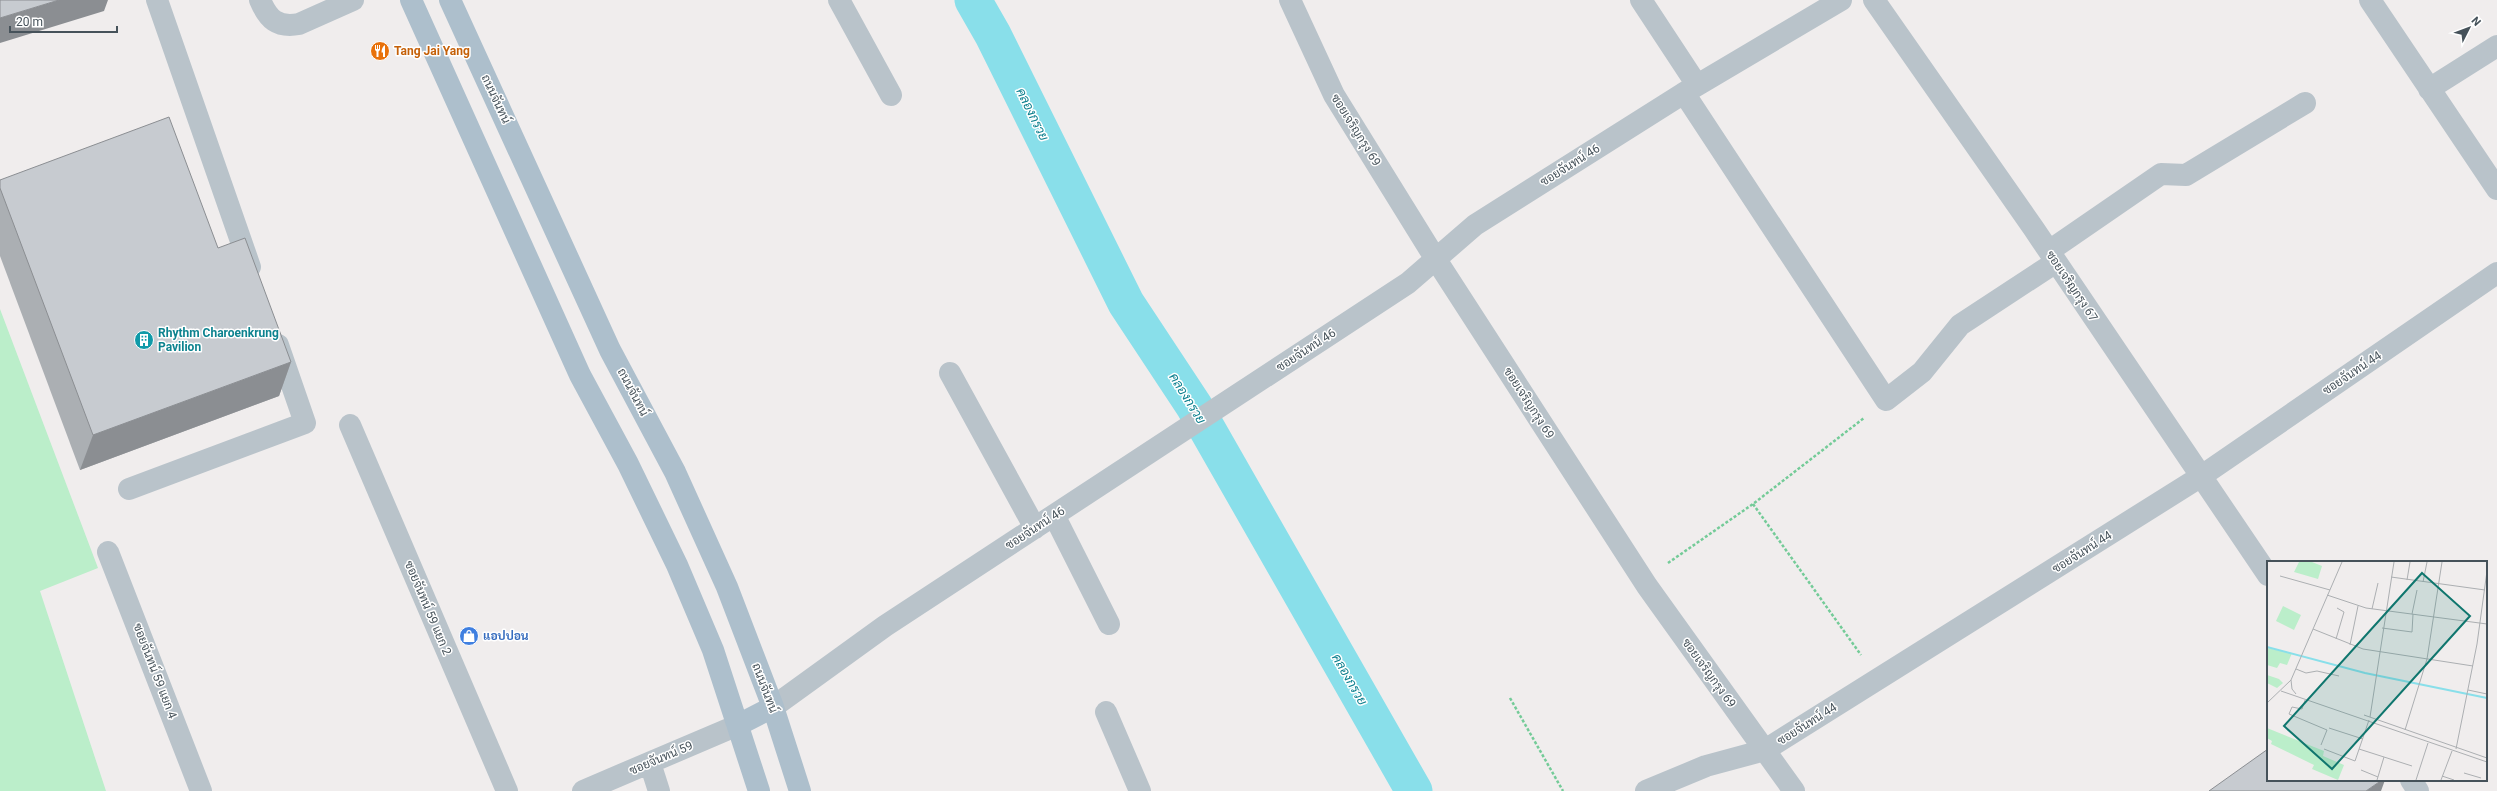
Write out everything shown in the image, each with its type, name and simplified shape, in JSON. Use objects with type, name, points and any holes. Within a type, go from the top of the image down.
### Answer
[{"type":"main road","points":[[411,0],[580,375],[628,464],[677,564],[713,650],[760,791]]},
{"type":"main road","name":"ถนนจันทน์","points":[[450,0],[610,350],[675,472],[727,587],[773,707],[800,791]]},
{"type":"main road","points":[[738,725],[773,707]]},
{"type":"street","points":[[157,0],[258,290]]},
{"type":"street","points":[[260,0],[266,14],[273,20],[289,26],[299,24],[353,0]]},
{"type":"street","points":[[839,0],[891,95]]},
{"type":"street","name":"ซอยเจริญกรุง 69","points":[[1290,0],[1334,95],[1435,258],[1647,586],[1794,791]]},
{"type":"street","points":[[1641,0],[1691,89],[1886,400],[1922,372],[1960,325],[2161,174],[2186,175],[2305,103]]},
{"type":"street","name":"ซอยจันทน์ 46","points":[[773,707],[885,626],[1184,432],[1408,283],[1435,258],[1475,225],[1691,89],[1841,0]]},
{"type":"street","name":"ซอยเจริญกรุง 67","points":[[1874,0],[2052,257],[2267,574]]},
{"type":"street","points":[[2370,0],[2497,189]]},
{"type":"street","points":[[2429,89],[2497,46]]},
{"type":"street","name":"ซอยจันทน์ 44","points":[[1646,791],[1706,766],[1765,750],[2200,477],[2497,273]]},
{"type":"street","points":[[129,489],[305,423],[272,327]]},
{"type":"street","points":[[950,373],[1035,528]]},
{"type":"street","name":"ซอยจันทน์ 59 แยก 2","points":[[350,425],[506,791]]},
{"type":"street","points":[[1054,516],[1109,624]]},
{"type":"street","name":"ซอยจันทน์ 59 แยก 4","points":[[108,552],[201,791]]},
{"type":"street","points":[[1106,712],[1140,791]]},
{"type":"street","name":"ซอยจันทน์ 59","points":[[583,791],[738,725]]},
{"type":"street","points":[[650,763],[659,791]]},
{"type":"street","points":[[2412,781],[2418,791]]},
{"type":"path","points":[[1666,565],[1753,504],[1886,400]]},
{"type":"path","points":[[1753,504],[1866,662]]},
{"type":"path","points":[[1510,698],[1563,791]]},
{"type":"green space","points":[[0,309],[98,568],[40,591],[106,791],[0,791]]},
{"type":"building","points":[[0,0],[59,0],[0,18]]},
{"type":"building","name":"Rhythm Charoenkrung Pavilion","points":[[169,117],[218,248],[245,238],[291,362],[93,435],[0,188],[0,180]]},
{"type":"building","points":[[2267,750],[2267,781],[2381,781],[2366,791],[2209,791]]},
{"type":"waterway","name":"คลองกรวย","points":[[973,0],[993,35],[1126,303],[1194,406],[1414,791]]},
{"type":"place","name":"Tang Jai Yang","points":[[380,51]]},
{"type":"place","name":"Rhythm Charoenkrung Pavilion","points":[[144,340]]},
{"type":"place","name":"แอปปอน","points":[[469,636]]}]
